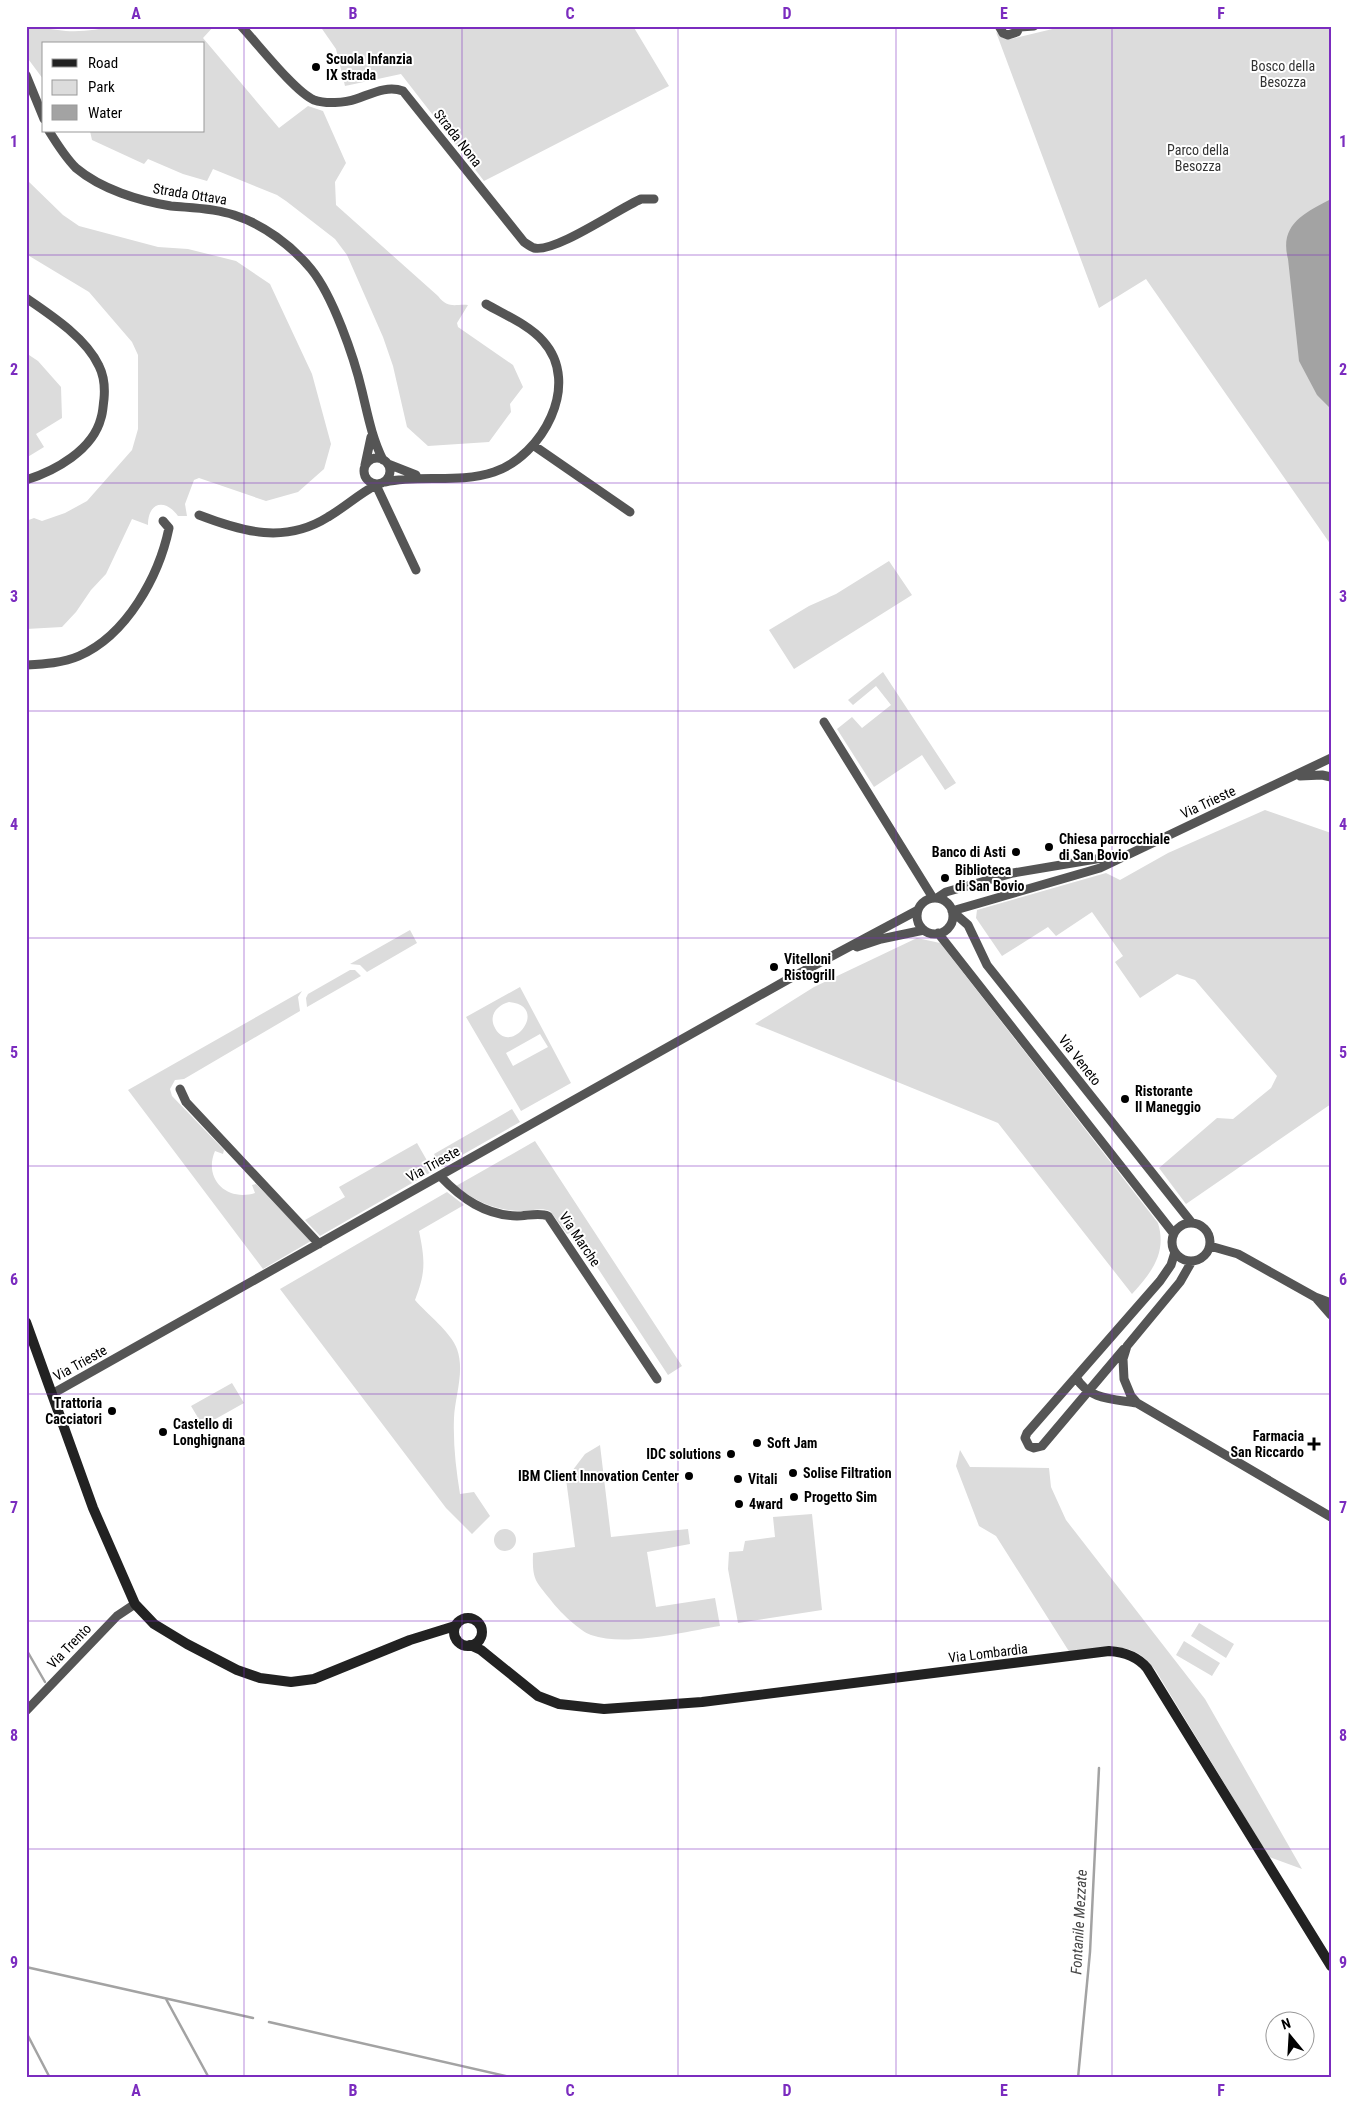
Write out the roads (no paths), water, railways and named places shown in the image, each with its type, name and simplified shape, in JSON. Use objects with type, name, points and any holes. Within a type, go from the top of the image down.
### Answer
[{"type":"street","name":"Strada Nona","points":[[241,26],[300,90],[314,100],[332,102],[351,101],[382,90],[395,88],[403,91],[524,242],[534,248],[547,248],[641,199],[654,199]]},
{"type":"street","points":[[999,26],[1003,33],[1008,35],[1014,34],[1020,27],[1034,26]]},
{"type":"street","points":[[26,75],[42,114]]},
{"type":"street","name":"Strada Ottava","points":[[50,132],[62,153],[76,168],[93,180],[142,200],[171,206],[208,208],[235,215],[258,224],[286,245],[311,269],[321,284],[339,323],[360,383],[371,432],[386,462],[424,477]]},
{"type":"street","points":[[26,298],[56,319],[96,360],[103,375],[104,395],[101,419],[93,435],[58,466],[26,480]]},
{"type":"street","name":"Strada Ottava","points":[[199,515],[255,533],[282,533],[307,528],[328,518],[381,483],[424,477],[458,479],[478,477],[497,472],[516,461],[534,445],[548,424],[556,405],[560,387],[559,372],[553,356],[540,337],[486,304]]},
{"type":"street","name":"Strada Ottava","points":[[346,505],[356,492],[369,453],[371,432]]},
{"type":"street","points":[[534,445],[630,512]]},
{"type":"street","points":[[374,458],[386,462],[389,476],[381,483],[372,484],[365,478],[364,468],[374,458]]},
{"type":"street","points":[[381,483],[416,570]]},
{"type":"street","points":[[26,665],[50,664],[78,657],[96,648],[112,633],[142,596],[164,552],[169,528],[163,521]]},
{"type":"street","points":[[824,722],[935,898],[946,902],[953,917],[946,930],[931,933],[924,930],[918,921],[918,910]]},
{"type":"street","name":"Via Trieste","points":[[952,912],[1100,868],[1331,758]]},
{"type":"street","points":[[1292,776],[1311,774],[1331,777]]},
{"type":"street","points":[[828,958],[918,910],[923,903],[946,892],[1013,873],[1128,854]]},
{"type":"street","name":"Via Veneto","points":[[952,912],[968,925],[987,965],[1192,1223]]},
{"type":"street","points":[[828,958],[881,939],[924,930]]},
{"type":"street","points":[[938,933],[1174,1234]]},
{"type":"street","name":"Via Trieste","points":[[52,1394],[828,958]]},
{"type":"street","points":[[180,1089],[186,1102],[320,1244]]},
{"type":"street","name":"Via Marche","points":[[440,1176],[463,1197],[488,1211],[516,1216],[540,1214],[548,1216],[657,1378]]},
{"type":"street","points":[[1192,1223],[1201,1226],[1208,1232],[1210,1246],[1202,1258],[1192,1261],[1182,1259],[1175,1252],[1172,1245],[1174,1234],[1183,1225],[1192,1223]]},
{"type":"street","points":[[1210,1246],[1238,1254],[1331,1304]]},
{"type":"street","points":[[1175,1252],[1171,1265],[1160,1281],[1027,1433],[1026,1442],[1029,1446],[1034,1448],[1042,1446],[1175,1288],[1192,1261]]},
{"type":"street","points":[[1316,1297],[1331,1314]]},
{"type":"street","points":[[26,1322],[93,1508],[135,1604],[154,1624],[237,1670],[260,1678],[280,1682],[303,1682],[314,1679],[416,1638],[439,1632],[450,1633],[455,1631]]},
{"type":"street","points":[[1127,1346],[1123,1360],[1124,1379],[1131,1396],[1137,1403],[1331,1517]]},
{"type":"street","points":[[1076,1377],[1088,1391],[1109,1399],[1137,1403]]},
{"type":"street","name":"Via Trento","points":[[26,1711],[117,1616],[135,1604]]},
{"type":"street","name":"Via Lombardia","points":[[493,1660],[481,1636],[481,1626],[475,1619],[463,1619],[455,1631],[461,1643],[481,1650],[528,1690],[548,1700],[572,1706],[604,1709],[702,1702],[1099,1653],[1124,1653],[1136,1658],[1147,1668],[1331,1966]]},
{"type":"street","points":[[470,1645],[478,1641],[481,1636]]},
{"type":"water","points":[[1331,199],[1331,409],[1317,395],[1299,361],[1286,247],[1287,237],[1296,222],[1303,215]]},
{"type":"waterway","points":[[26,1649],[45,1682]]},
{"type":"waterway","name":"Fontanile Mezzate","points":[[1078,2078],[1090,1952],[1099,1768]]},
{"type":"waterway","points":[[26,1967],[253,2018]]},
{"type":"waterway","points":[[166,1999],[209,2078]]},
{"type":"waterway","points":[[269,2022],[514,2078]]},
{"type":"waterway","points":[[26,2032],[50,2078]]},
{"type":"place","name":"Scuola Infanzia IX strada","points":[[316,67]]},
{"type":"place","name":"Chiesa parrocchiale di San Bovio","points":[[1049,847]]},
{"type":"place","name":"Banco di Asti","points":[[1016,852]]},
{"type":"place","name":"Biblioteca di San Bovio","points":[[945,878]]},
{"type":"place","name":"Vitelloni Ristogrill","points":[[774,967]]},
{"type":"place","name":"Ristorante Il Maneggio","points":[[1125,1099]]},
{"type":"place","name":"Trattoria Cacciatori","points":[[112,1411]]},
{"type":"place","name":"Castello di Longhignana","points":[[163,1432]]},
{"type":"place","name":"Soft Jam","points":[[757,1443]]},
{"type":"place","name":"Farmacia San Riccardo","points":[[1314,1444]]},
{"type":"place","name":"IDC solutions","points":[[731,1454]]},
{"type":"place","name":"Solise Filtration","points":[[793,1473]]},
{"type":"place","name":"IBM Client Innovation Center","points":[[689,1476]]},
{"type":"place","name":"Vitali","points":[[738,1479]]},
{"type":"place","name":"Progetto Sim","points":[[794,1497]]},
{"type":"place","name":"4ward","points":[[739,1504]]},
{"type":"park label","name":"Bosco della Besozza","points":[[1283,74]]},
{"type":"park label","name":"Parco della Besozza","points":[[1198,158]]}]
